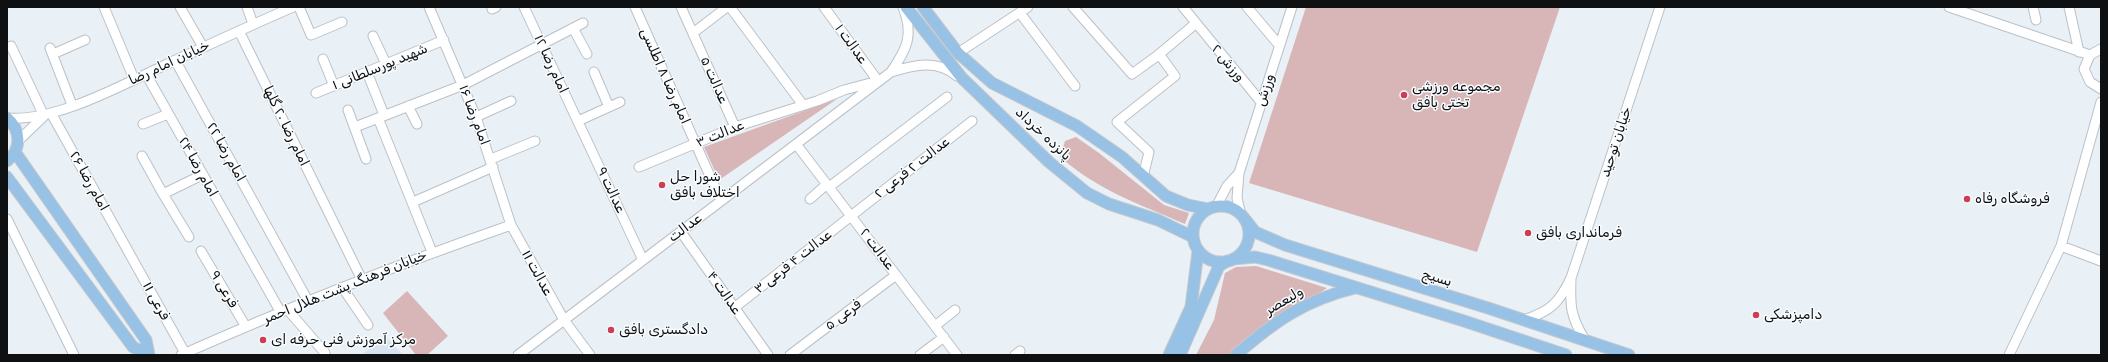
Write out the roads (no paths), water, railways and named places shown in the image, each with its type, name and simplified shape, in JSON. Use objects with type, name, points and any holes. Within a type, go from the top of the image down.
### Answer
[{"type":"main road","name":"پانزده خرداد","points":[[904,7],[939,50],[974,89],[1049,162],[1087,193],[1109,204],[1158,220],[1193,237]]},
{"type":"main road","name":"پانزده خرداد","points":[[922,7],[958,53],[992,83],[1077,126],[1122,157],[1166,196],[1188,205],[1212,208]]},
{"type":"main road","points":[[7,118],[16,130],[18,141],[15,152],[7,161]]},
{"type":"main road","points":[[15,152],[146,340],[149,355]]},
{"type":"main road","points":[[29,174],[10,181],[133,347],[149,355]]},
{"type":"main road","points":[[1169,355],[1180,335],[1191,307],[1198,250],[1193,237],[1196,220],[1212,208],[1230,208],[1243,217],[1248,229],[1248,241],[1242,252],[1219,266],[1180,355]]},
{"type":"main road","name":"بسیج","points":[[1243,217],[1254,232],[1267,238],[1629,355]]},
{"type":"main road","points":[[1198,250],[1211,260],[1230,260],[1255,257],[1464,321],[1566,355]]},
{"type":"main road","name":"ولیعصر","points":[[1236,355],[1264,331],[1300,307],[1328,294],[1355,288]]},
{"type":"main road","points":[[1418,307],[1425,303],[1426,297],[1424,290]]},
{"type":"main road","points":[[1464,321],[1461,314],[1463,307],[1469,303]]},
{"type":"street","points":[[104,7],[134,79]]},
{"type":"street","points":[[180,7],[203,47]]},
{"type":"street","points":[[247,7],[253,24]]},
{"type":"street","name":"خیابان امام رضا","points":[[48,114],[146,74],[293,7]]},
{"type":"street","points":[[299,7],[312,35],[342,22]]},
{"type":"street","name":"امام رضا ۱۶","points":[[429,7],[476,117],[511,225]]},
{"type":"street","name":"امام رضا ۱۲","points":[[524,7],[578,121]]},
{"type":"street","name":"امام رضا ۸ اطلسی","points":[[635,7],[721,201]]},
{"type":"street","name":"عدالت ۵","points":[[681,7],[735,127]]},
{"type":"street","points":[[693,33],[727,7]]},
{"type":"street","points":[[730,7],[803,105]]},
{"type":"street","name":"عدالت ۱","points":[[824,7],[878,81]]},
{"type":"street","name":"عدالت","points":[[891,72],[908,42],[909,22],[904,7]]},
{"type":"street","points":[[958,53],[1028,7]]},
{"type":"street","points":[[1073,7],[1132,74],[1195,24],[1183,7]]},
{"type":"street","points":[[1247,7],[1280,45]]},
{"type":"street","name":"ورزش","points":[[1243,217],[1237,198],[1239,173],[1292,7]]},
{"type":"street","points":[[1949,7],[2090,55]]},
{"type":"street","points":[[2033,7],[2036,20]]},
{"type":"street","points":[[2069,7],[2079,52]]},
{"type":"street","name":"خیابان توحید","points":[[1571,278],[1658,8]]},
{"type":"street","points":[[1020,13],[1075,86]]},
{"type":"street","points":[[355,127],[463,85],[583,23]]},
{"type":"street","name":"ورزش ۲","points":[[1195,24],[1261,102]]},
{"type":"street","points":[[573,28],[587,54]]},
{"type":"street","name":"امام رضا ۲۰ گلها","points":[[238,31],[362,280]]},
{"type":"street","points":[[373,36],[386,64]]},
{"type":"street","points":[[72,105],[51,51],[86,40]]},
{"type":"street","name":"شهید پورسلطانی ۱","points":[[316,93],[444,40]]},
{"type":"street","name":"امام رضا ۲۶","points":[[11,46],[48,114],[127,250]]},
{"type":"street","points":[[2101,49],[2090,55],[2086,62],[2086,76],[2090,82],[2101,89]]},
{"type":"street","points":[[1143,176],[1149,152],[1117,122],[1175,76],[1159,54]]},
{"type":"street","points":[[323,59],[334,86]]},
{"type":"street","name":"امام رضا ۲۲","points":[[175,60],[308,301]]},
{"type":"street","name":"عدالت","points":[[518,355],[891,72],[914,65],[931,64],[949,69],[974,89]]},
{"type":"street","points":[[367,72],[381,116],[432,252]]},
{"type":"street","points":[[594,72],[609,107]]},
{"type":"street","name":"امام رضا ۲۴","points":[[146,74],[251,260],[283,310],[325,353]]},
{"type":"street","name":"عدالت ۳","points":[[639,168],[735,127],[844,90],[878,81]]},
{"type":"street","points":[[810,199],[947,96]]},
{"type":"street","points":[[476,117],[511,101]]},
{"type":"street","points":[[578,121],[620,102]]},
{"type":"street","points":[[2009,355],[2061,246],[2101,102]]},
{"type":"street","points":[[408,106],[417,124]]},
{"type":"street","points":[[348,110],[366,159]]},
{"type":"street","points":[[7,118],[19,119],[48,114]]},
{"type":"street","points":[[18,141],[48,114]]},
{"type":"street","points":[[143,124],[168,114]]},
{"type":"street","name":"عدالت ۲ فرعی ۲","points":[[851,216],[972,120]]},
{"type":"street","name":"عدالت ۹","points":[[578,121],[643,260]]},
{"type":"street","points":[[413,202],[535,141]]},
{"type":"street","name":"عدالت ۲","points":[[796,144],[957,355]]},
{"type":"street","points":[[142,156],[189,237]]},
{"type":"street","name":"ورزش","points":[[1212,208],[1227,186],[1239,173]]},
{"type":"street","points":[[163,194],[202,175]]},
{"type":"street","name":"عدالت ۴ فرعی ۳","points":[[734,308],[851,216]]},
{"type":"street","points":[[7,219],[74,355]]},
{"type":"street","name":"خیابان فرهنگ پشت هلال احمر","points":[[183,354],[283,310],[432,252],[511,225]]},
{"type":"street","name":"عدالت ۱۱","points":[[511,225],[564,320],[590,355]]},
{"type":"street","name":"عدالت ۴","points":[[681,232],[768,355]]},
{"type":"street","points":[[2061,246],[2101,261]]},
{"type":"street","name":"فرعی ۱۱","points":[[127,250],[183,354]]},
{"type":"street","name":"فرعی ۹","points":[[201,250],[246,327]]},
{"type":"street","name":"فرعی ۵","points":[[790,355],[896,275]]},
{"type":"street","points":[[1523,320],[1541,315],[1554,305],[1563,295],[1571,278]]},
{"type":"street","points":[[1571,278],[1571,311],[1577,327],[1585,340]]},
{"type":"street","points":[[342,287],[368,325]]},
{"type":"street","points":[[935,326],[955,310]]},
{"type":"street","points":[[920,355],[944,337]]},
{"type":"place","name":"مجموعه ورزشی تختی بافق","points":[[1404,95]]},
{"type":"place","name":"شورا حل اختلاف بافق","points":[[662,185]]},
{"type":"place","name":"فروشگاه رفاه","points":[[1967,199]]},
{"type":"place","name":"فرمانداری بافق","points":[[1528,233]]},
{"type":"place","name":"دامپزشکی","points":[[1756,315]]},
{"type":"place","name":"دادگستری بافق","points":[[611,330]]},
{"type":"place","name":"مرکز آموزش فنی حرفه ای","points":[[263,340]]}]
